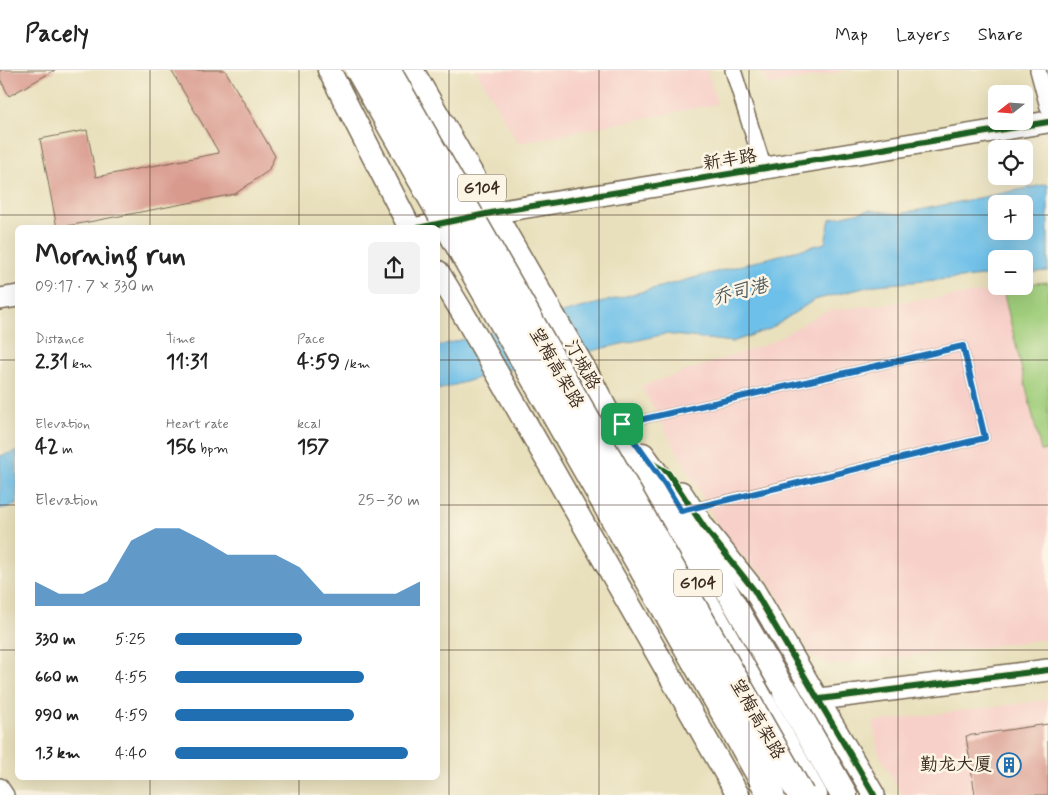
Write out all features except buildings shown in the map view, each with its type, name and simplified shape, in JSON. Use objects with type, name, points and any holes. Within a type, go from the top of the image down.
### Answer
[{"type":"highway","name":"望梅高架路","points":[[358,70],[771,795]]},
{"type":"highway","name":"望梅高架路","points":[[388,70],[801,795]]},
{"type":"highway","points":[[786,693],[844,795]]},
{"type":"main road","points":[[329,70],[408,225]]},
{"type":"main road","name":"汀城路","points":[[412,70],[551,307],[709,605],[816,795]]},
{"type":"main road","points":[[440,275],[738,795]]},
{"type":"main road","points":[[588,375],[648,461],[686,510],[786,693]]},
{"type":"street","points":[[733,70],[764,169]]},
{"type":"street","points":[[1038,70],[1048,107]]},
{"type":"street","name":"新丰路","points":[[433,225],[496,212],[1048,122]]},
{"type":"street","points":[[0,299],[15,296]]},
{"type":"street","points":[[686,510],[754,590],[820,699],[874,795]]},
{"type":"street","points":[[820,699],[1048,670]]},
{"type":"street","points":[[0,786],[6,795]]},
{"type":"lane","points":[[622,424],[963,346],[985,438],[686,510]]},
{"type":"shaded area","points":[[476,70],[707,70],[717,104],[518,143]]},
{"type":"shaded area","points":[[763,70],[849,70],[768,86]]},
{"type":"shaded area","points":[[988,292],[988,295],[1004,295],[1041,451],[1048,450],[1048,639],[831,665],[813,657],[766,577],[728,543],[641,386],[770,343],[826,311]]},
{"type":"shaded area","name":"勤龙大厦","points":[[1048,700],[1048,795],[902,795],[879,754],[873,722]]},
{"type":"green space","points":[[1048,282],[1048,450],[1041,451],[1004,295],[1033,295],[1033,283]]},
{"type":"water","name":"乔司港","points":[[1048,184],[1048,271],[1033,272],[1033,250],[988,250],[988,276],[876,285],[814,300],[770,329],[732,342],[665,334],[491,374],[440,389],[440,345],[825,243],[830,219],[869,210],[899,214],[988,196],[988,240],[1033,240],[1033,195],[993,195]]},
{"type":"water","points":[[15,452],[15,505],[0,509],[0,456]]},
{"type":"cycle path","points":[[433,225],[496,212],[1048,122]]},
{"type":"cycle path","points":[[648,461],[668,473],[704,527],[754,590],[874,795]]},
{"type":"cycle path","points":[[820,699],[1048,670]]},
{"type":"place","name":"勤龙大厦","points":[[1009,765]]},
{"type":"route","points":[[963,346],[985,438],[681,511],[665,484],[622,424],[963,346]]}]
